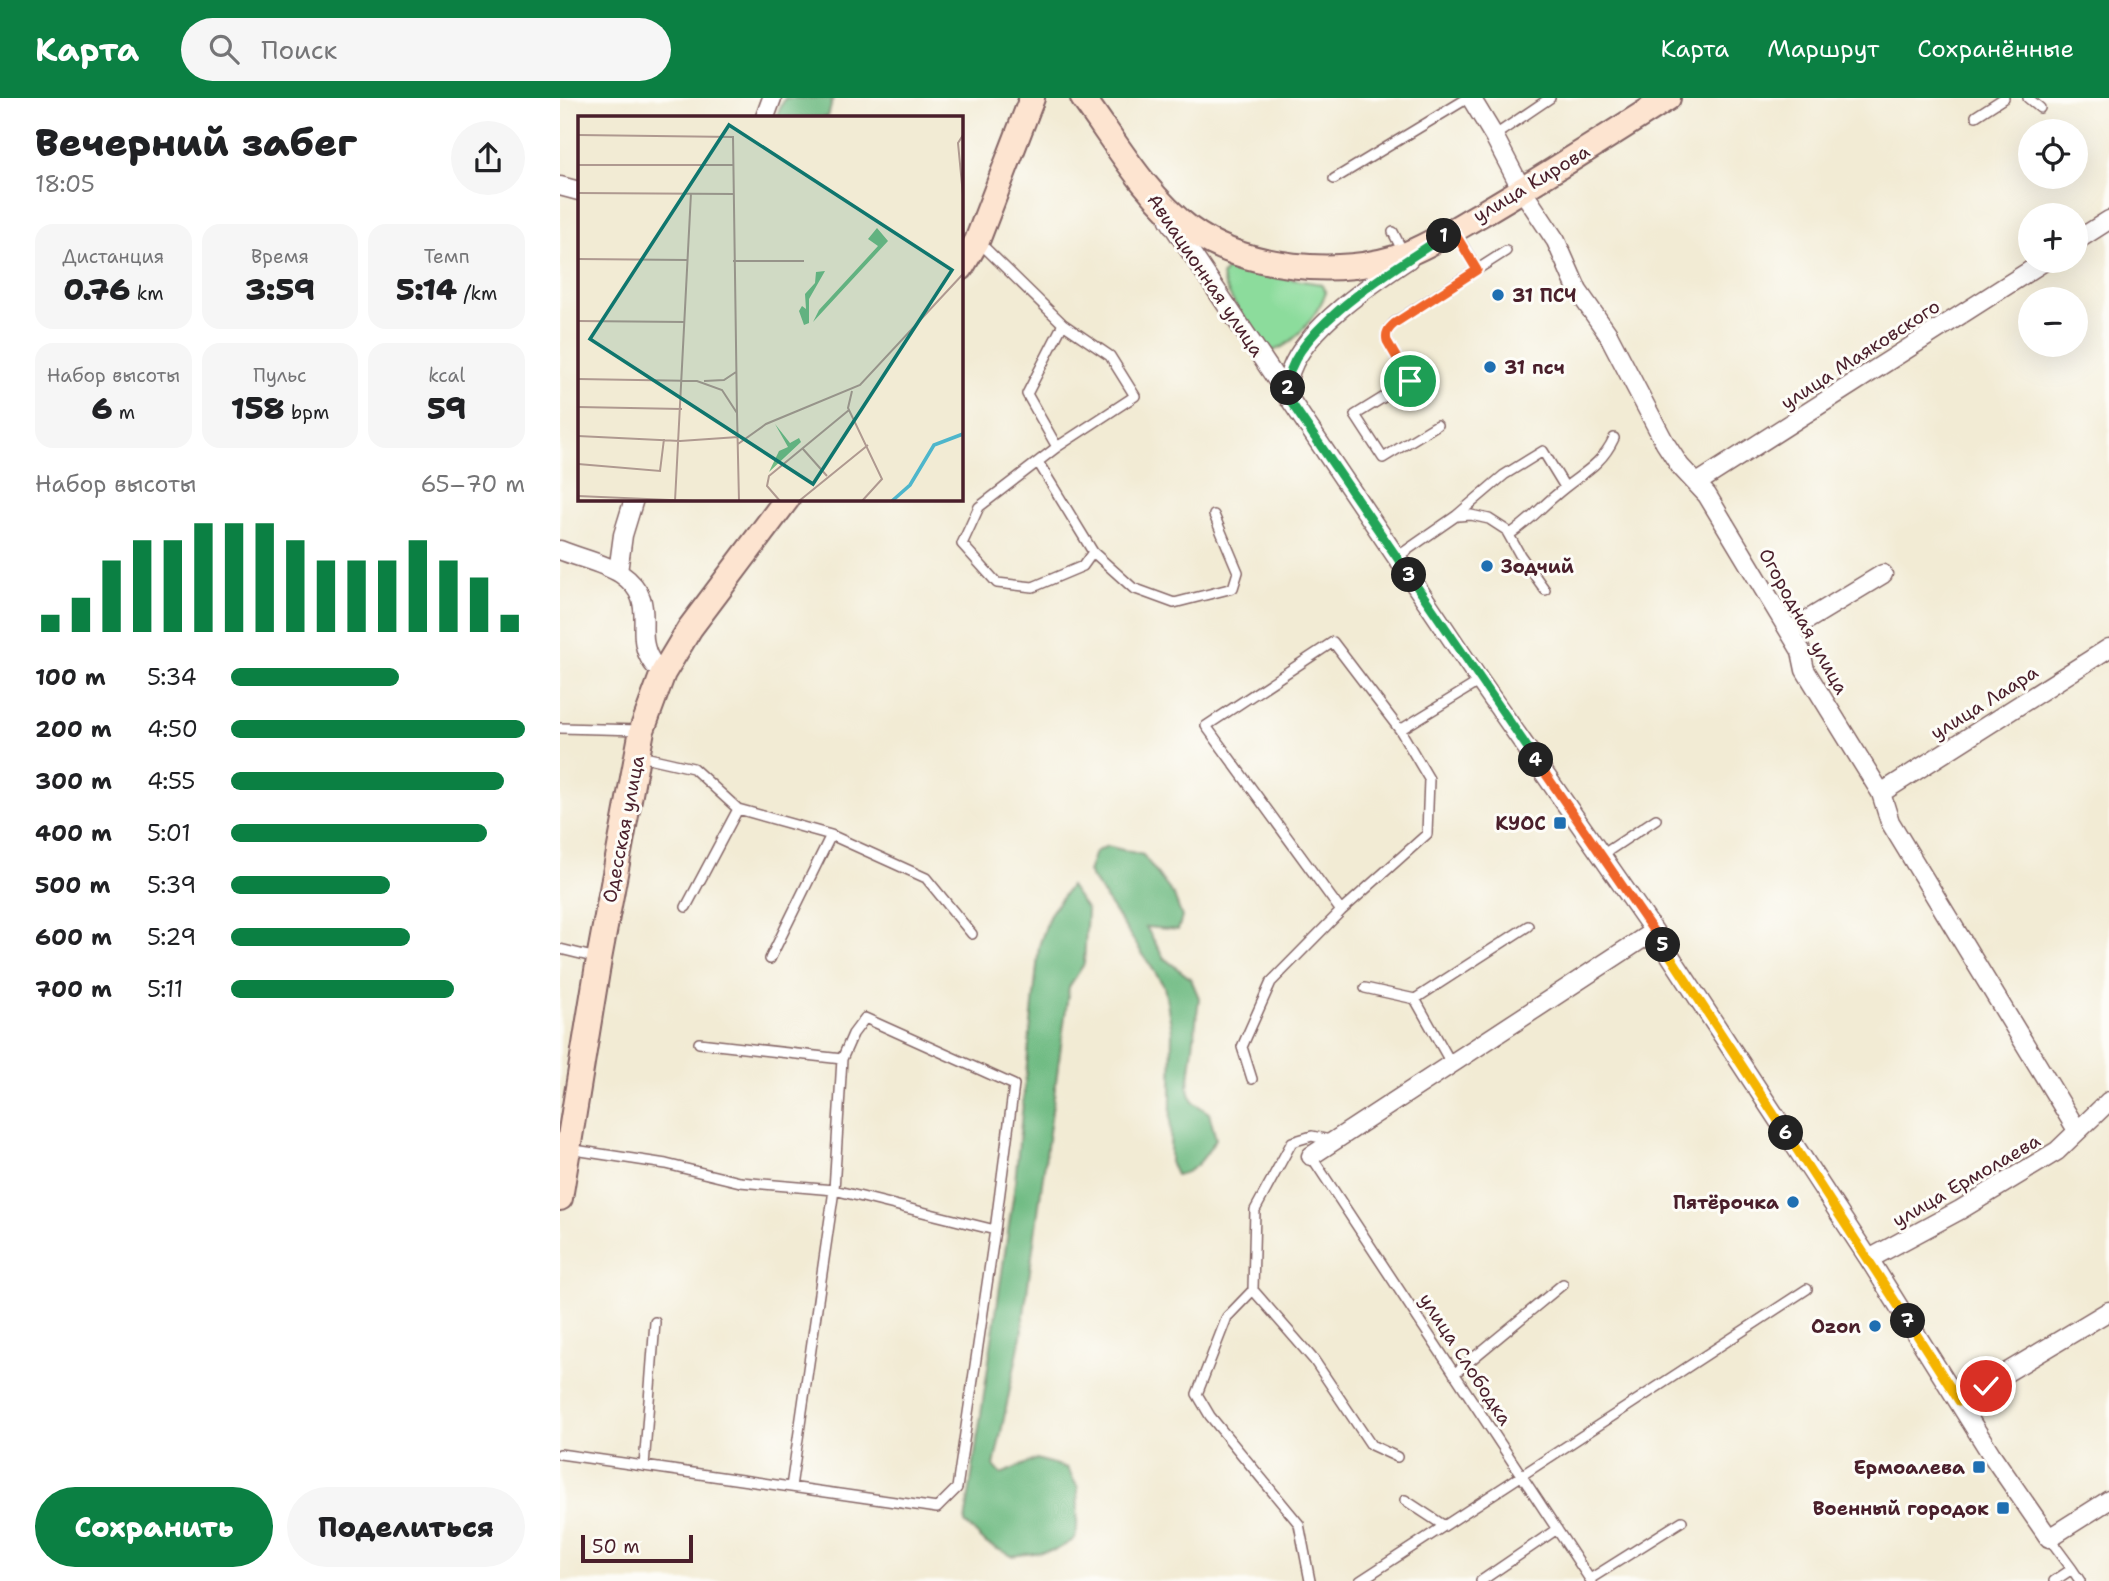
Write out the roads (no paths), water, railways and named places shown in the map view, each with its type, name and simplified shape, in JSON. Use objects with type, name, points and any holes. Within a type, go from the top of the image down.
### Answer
[{"type":"main road","points":[[962,266],[977,241],[1032,98]]},
{"type":"main road","name":"Авиационная улица","points":[[1083,98],[1156,199]]},
{"type":"main road","name":"улица Кирова","points":[[1156,199],[1191,230],[1212,243],[1262,260],[1303,267],[1348,267],[1405,255],[1453,230],[1668,98]]},
{"type":"main road","name":"Одесская улица","points":[[560,1198],[598,959],[642,730],[663,673],[691,628],[786,500]]},
{"type":"street","points":[[765,116],[772,98]]},
{"type":"street","name":"Огородная улица","points":[[1469,98],[1494,136],[1522,190],[1556,241],[1578,291],[1608,334],[1665,443],[1680,466],[1707,495],[1801,651],[1805,670],[1881,793],[1890,822],[2077,1130]]},
{"type":"street","points":[[560,186],[578,191]]},
{"type":"street","name":"Авиационная улица","points":[[1156,199],[1480,681],[1654,931],[1869,1259],[1991,1454],[2049,1538]]},
{"type":"street","points":[[2088,233],[2109,220]]},
{"type":"street","points":[[1288,398],[1287,383],[1296,359],[1327,321],[1377,280],[1453,230]]},
{"type":"street","name":"улица Маяковского","points":[[1697,484],[2026,273]]},
{"type":"street","points":[[618,572],[623,535],[634,500]]},
{"type":"street","points":[[560,550],[618,572],[636,588],[644,605],[644,642],[652,662],[663,673]]},
{"type":"street","points":[[1789,631],[1882,574]]},
{"type":"street","name":"улица Лаара","points":[[1881,793],[2109,648]]},
{"type":"street","points":[[1311,1156],[1654,931]]},
{"type":"street","name":"улица Ермолаева","points":[[1869,1259],[1960,1210],[2057,1151],[2109,1101]]},
{"type":"street","points":[[1959,1401],[2109,1311]]},
{"type":"street","points":[[2049,1538],[2109,1500]]},
{"type":"lane","points":[[1334,179],[1469,98]]},
{"type":"lane","points":[[1494,136],[1550,98]]},
{"type":"lane","points":[[1976,116],[2004,98]]},
{"type":"lane","points":[[2028,98],[2040,108]]},
{"type":"lane","points":[[1453,230],[1477,270]]},
{"type":"lane","points":[[1393,232],[1405,255]]},
{"type":"lane","points":[[977,241],[1063,324],[1110,356],[1135,396],[1058,447],[979,507],[961,544],[997,583],[1033,587],[1083,566],[1093,552]]},
{"type":"lane","points":[[1437,425],[1384,457],[1355,415],[1410,381],[1387,341],[1385,335],[1388,329],[1506,251]]},
{"type":"lane","points":[[1058,447],[1027,394],[1063,324]]},
{"type":"lane","points":[[1510,534],[1528,522],[1565,487],[1591,470],[1608,450],[1614,438]]},
{"type":"lane","points":[[1397,557],[1456,516],[1503,475],[1543,451],[1565,487]]},
{"type":"lane","points":[[1038,462],[1093,552],[1133,588],[1174,603],[1233,588],[1238,572],[1213,515]]},
{"type":"lane","points":[[1456,516],[1471,515],[1489,519],[1510,534],[1520,555],[1545,590]]},
{"type":"lane","points":[[1252,1079],[1242,1047],[1270,982],[1313,942],[1341,911],[1427,834],[1429,779],[1400,730],[1333,642],[1206,726],[1341,911]]},
{"type":"lane","points":[[1400,730],[1480,681]]},
{"type":"lane","points":[[560,729],[642,730]]},
{"type":"lane","points":[[638,755],[694,768],[738,809],[831,835],[926,878],[972,934]]},
{"type":"lane","points":[[686,907],[738,809]]},
{"type":"lane","points":[[1602,855],[1657,819]]},
{"type":"lane","points":[[770,959],[831,835]]},
{"type":"lane","points":[[1365,988],[1415,999],[1528,926]]},
{"type":"lane","points":[[560,949],[598,959]]},
{"type":"lane","points":[[1415,999],[1451,1063]]},
{"type":"lane","points":[[560,1454],[937,1508],[957,1488],[1014,1085],[865,1018],[853,1034],[842,1059],[834,1190],[791,1487]]},
{"type":"lane","points":[[699,1043],[842,1059]]},
{"type":"lane","points":[[1310,1581],[1298,1524],[1210,1416],[1197,1394],[1227,1317],[1253,1290],[1255,1210],[1292,1143],[1312,1136],[1334,1141]]},
{"type":"lane","points":[[567,1149],[666,1164],[740,1182],[834,1190],[995,1230]]},
{"type":"lane","name":"улица Слободка","points":[[1311,1156],[1590,1580]]},
{"type":"lane","points":[[1454,1374],[1563,1284]]},
{"type":"lane","points":[[1360,1581],[1807,1289]]},
{"type":"lane","points":[[1253,1290],[1314,1360],[1371,1445],[1397,1457]]},
{"type":"lane","points":[[644,1466],[655,1322]]},
{"type":"lane","points":[[1405,1500],[1443,1525]]},
{"type":"lane","points":[[1590,1580],[1682,1521]]},
{"type":"lane","points":[[1481,1581],[1557,1529]]},
{"type":"lane","points":[[2049,1538],[2080,1581]]},
{"type":"lane","points":[[2054,1581],[2072,1569]]},
{"type":"place","name":"31 ПСЧ","points":[[1498,295]]},
{"type":"place","name":"31 псч","points":[[1490,367]]},
{"type":"place","name":"Зодчий","points":[[1487,566]]},
{"type":"place","name":"КУОС","points":[[1560,823]]},
{"type":"place","name":"Пятёрочка","points":[[1793,1202]]},
{"type":"place","name":"Ozon","points":[[1875,1326]]},
{"type":"place","name":"Ермоалева","points":[[1979,1467]]},
{"type":"place","name":"Военный городок","points":[[2003,1508]]}]
